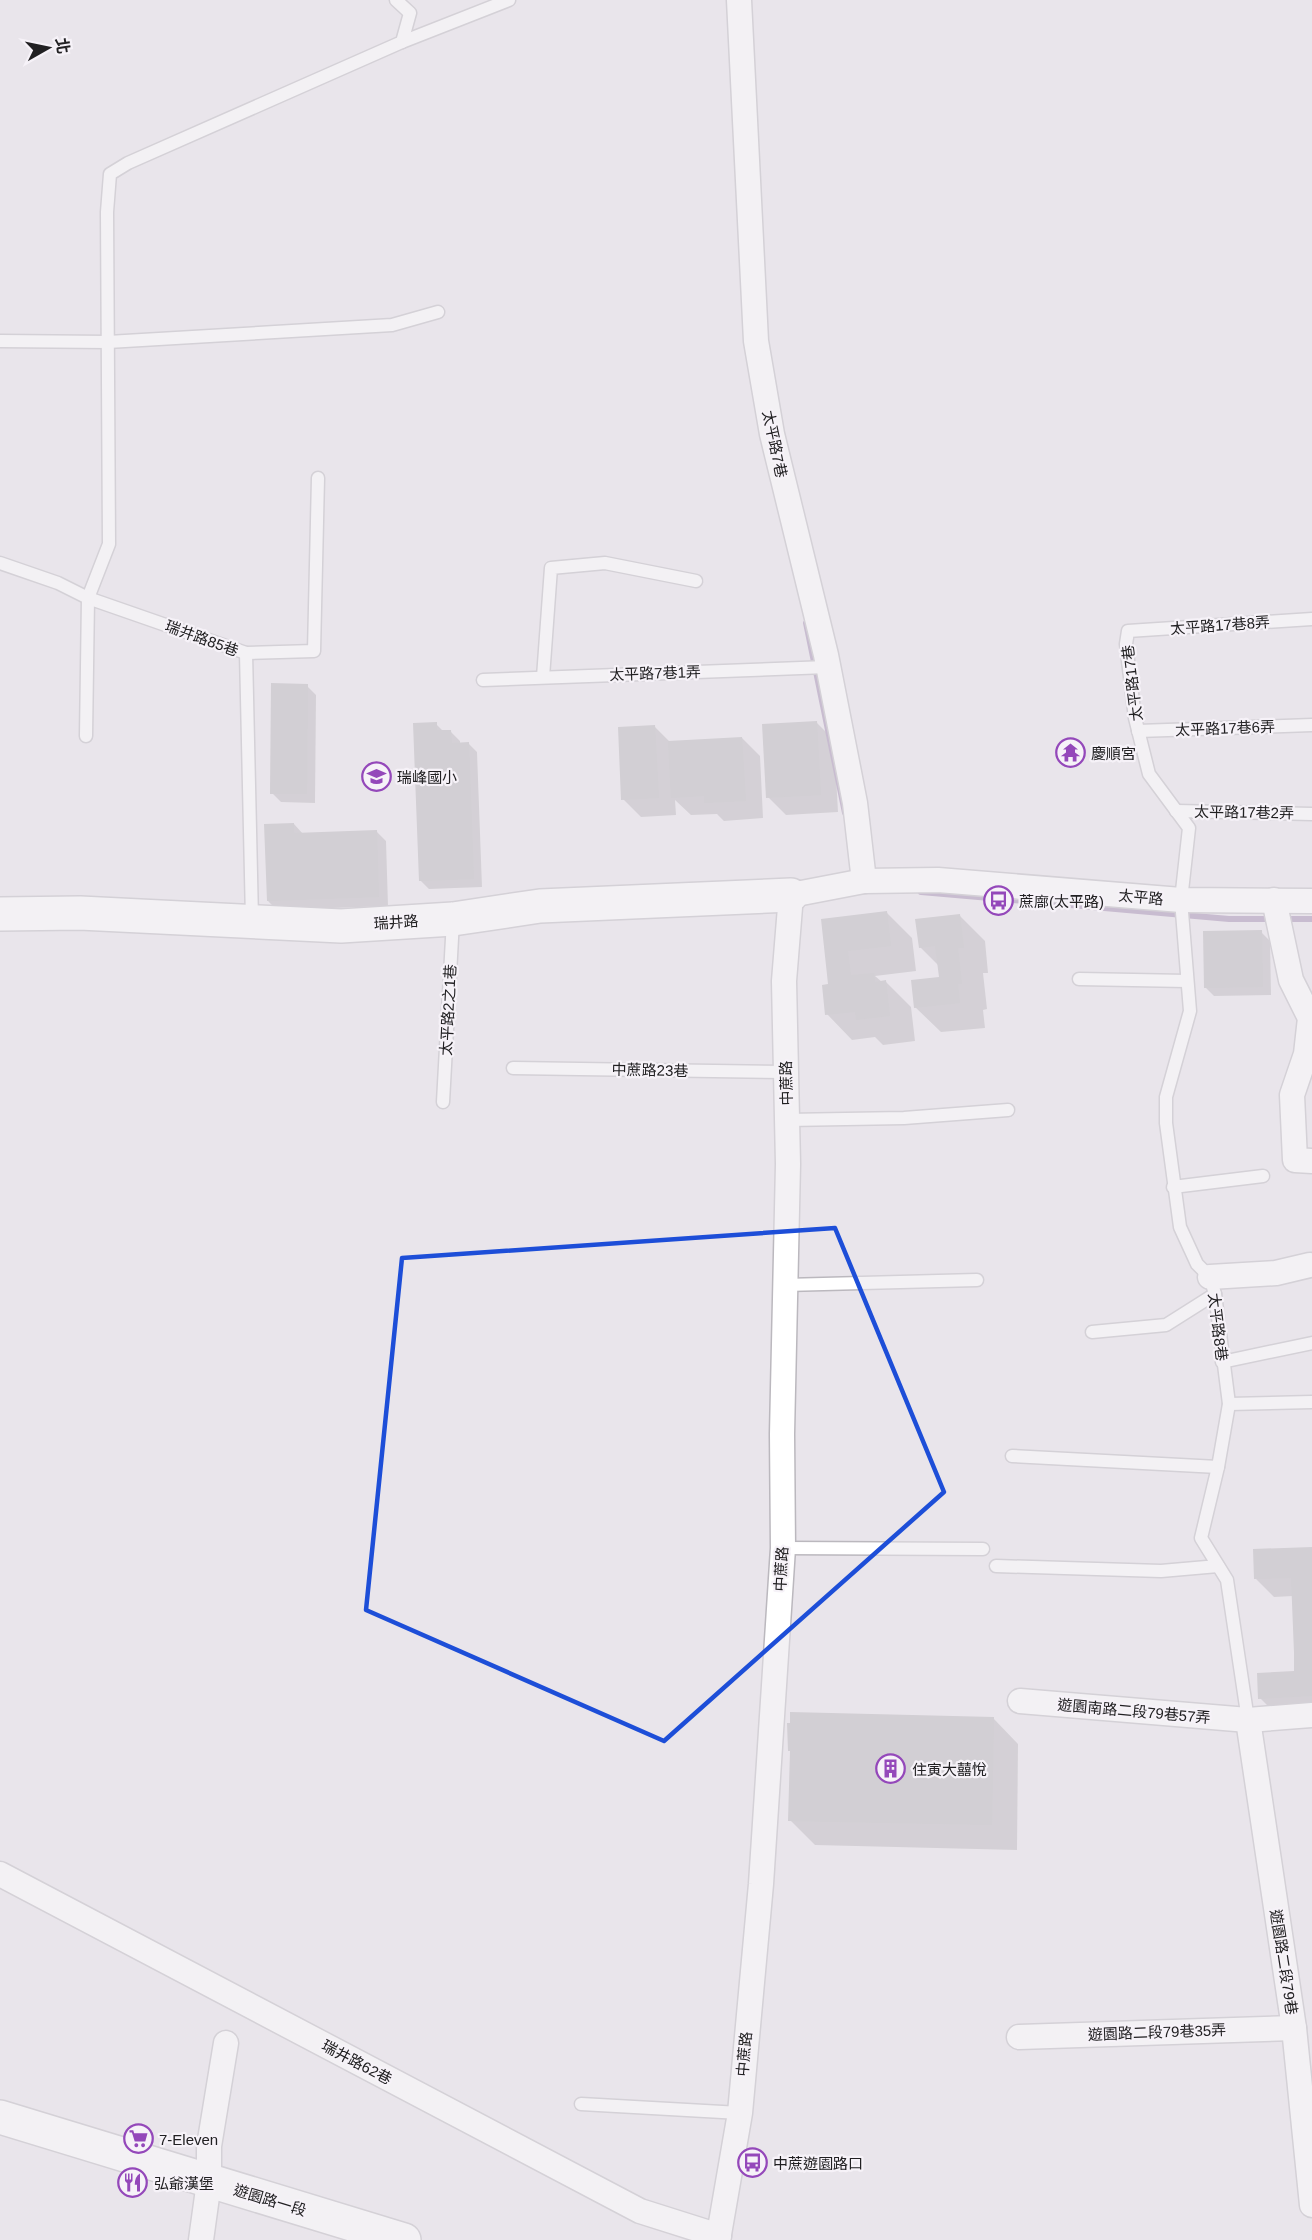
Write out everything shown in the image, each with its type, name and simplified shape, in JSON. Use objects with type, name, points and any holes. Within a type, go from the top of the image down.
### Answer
[{"type":"street","name":"太平路7巷","points":[[739,0],[756,341],[772,434],[827,666],[855,803],[864,881]]},
{"type":"street","name":"太平路","points":[[791,895],[864,881],[938,880],[1181,900],[1312,901]]},
{"type":"street","name":"瑞井路","points":[[0,914],[80,913],[340,926],[453,919],[540,906],[791,895]]},
{"type":"street","name":"中蔗路","points":[[719,2238],[740,2113],[760,1884],[783,1548],[782,1434],[788,1164],[784,981],[791,895]]},
{"type":"street","points":[[1274,900],[1291,980],[1310,1018],[1306,1054],[1292,1095],[1292,1124],[1295,1160],[1312,1161]]},
{"type":"street","points":[[1213,1285],[1310,1265]]},
{"type":"street","name":"遊園南路二段79巷57弄","points":[[1020,1701],[1248,1720],[1312,1715]]},
{"type":"street","name":"遊園路二段79巷","points":[[1248,1720],[1294,2028],[1312,2205]]},
{"type":"street","name":"瑞井路62巷","points":[[0,1874],[640,2211],[719,2238]]},
{"type":"street","name":"遊園路二段79巷35弄","points":[[1019,2037],[1294,2028]]},
{"type":"street","points":[[201,2240],[209,2182],[209,2146],[226,2043]]},
{"type":"street","name":"遊園路一段","points":[[0,2117],[404,2240]]},
{"type":"lane","points":[[396,0],[410,13],[402,42]]},
{"type":"lane","points":[[86,736],[88,598],[109,544],[107,212],[110,174],[128,163],[402,42],[510,0]]},
{"type":"lane","points":[[0,340],[108,342],[392,325],[438,312]]},
{"type":"lane","name":"瑞井路85巷","points":[[0,563],[58,583],[88,598],[246,653],[314,651],[318,478]]},
{"type":"lane","points":[[543,677],[551,568],[605,563],[696,581]]},
{"type":"lane","name":"太平路17巷8弄","points":[[1128,631],[1312,619]]},
{"type":"lane","name":"太平路17巷","points":[[1128,631],[1126,644],[1138,731],[1149,774],[1189,828],[1181,900]]},
{"type":"lane","points":[[246,653],[252,921]]},
{"type":"lane","name":"太平路7巷1弄","points":[[483,680],[827,666]]},
{"type":"lane","name":"太平路17巷6弄","points":[[1138,731],[1312,725]]},
{"type":"lane","name":"太平路17巷2弄","points":[[1176,811],[1312,814]]},
{"type":"lane","name":"太平路8巷","points":[[1181,900],[1190,1011],[1166,1097],[1166,1123],[1180,1227],[1197,1264],[1213,1285],[1229,1404],[1218,1467],[1201,1538],[1227,1580],[1248,1720]]},
{"type":"lane","name":"太平路2之1巷","points":[[443,1102],[453,919]]},
{"type":"lane","points":[[1079,979],[1187,981]]},
{"type":"lane","name":"中蔗路23巷","points":[[513,1068],[786,1072]]},
{"type":"lane","points":[[787,1120],[904,1118],[1008,1110]]},
{"type":"lane","points":[[1173,1188],[1263,1176]]},
{"type":"lane","points":[[785,1285],[976,1280]]},
{"type":"lane","points":[[1092,1332],[1166,1325],[1213,1285]]},
{"type":"lane","points":[[1222,1362],[1312,1343]]},
{"type":"lane","points":[[1229,1404],[1312,1402]]},
{"type":"lane","points":[[1012,1456],[1218,1467]]},
{"type":"lane","points":[[783,1548],[983,1549]]},
{"type":"lane","points":[[996,1566],[1161,1571],[1218,1566]]},
{"type":"lane","points":[[581,2104],[740,2113]]},
{"type":"highlighted area","points":[[835,1228],[944,1492],[664,1741],[366,1610],[402,1258]]},
{"type":"building","points":[[271,683],[308,684],[307,794],[270,794]]},
{"type":"building","points":[[817,721],[821,795],[766,798],[762,724]]},
{"type":"building","points":[[437,722],[437,730],[451,730],[452,743],[469,742],[474,879],[419,881],[413,723]]},
{"type":"building","points":[[655,725],[659,798],[621,800],[618,727]]},
{"type":"building","points":[[742,737],[746,801],[704,803],[704,796],[671,798],[668,741]]},
{"type":"building","points":[[294,823],[294,833],[377,830],[379,897],[267,901],[264,824]]},
{"type":"building","points":[[887,911],[891,946],[848,951],[851,975],[874,973],[875,982],[886,980],[890,1016],[856,1020],[855,1012],[825,1015],[822,985],[828,984],[821,919]]},
{"type":"building","points":[[960,914],[964,948],[958,948],[962,984],[958,984],[960,1003],[914,1008],[911,980],[939,977],[935,946],[919,948],[915,919]]},
{"type":"building","points":[[1262,930],[1263,987],[1204,988],[1203,931]]},
{"type":"building","points":[[1312,1547],[1312,1696],[1258,1699],[1257,1673],[1294,1671],[1294,1653],[1291,1578],[1254,1579],[1253,1549]]},
{"type":"building","name":"住寅大囍悅","points":[[790,1712],[994,1717],[992,1825],[788,1821],[790,1751],[788,1751],[787,1723],[790,1723]]},
{"type":"waterway","points":[[806,623],[845,813]]},
{"type":"waterway","points":[[921,892],[1229,919],[1272,919]]},
{"type":"waterway","points":[[1283,919],[1312,919]]},
{"type":"place","name":"慶順宮","points":[[1070,753]]},
{"type":"place","name":"瑞峰國小","points":[[376,777]]},
{"type":"place","name":"蔗廍(太平路)","points":[[998,901]]},
{"type":"place","name":"住寅大囍悅","points":[[891,1769]]},
{"type":"place","name":"7-Eleven","points":[[138,2139]]},
{"type":"place","name":"中蔗遊園路口","points":[[752,2163]]},
{"type":"place","name":"弘爺漢堡","points":[[133,2183]]}]
